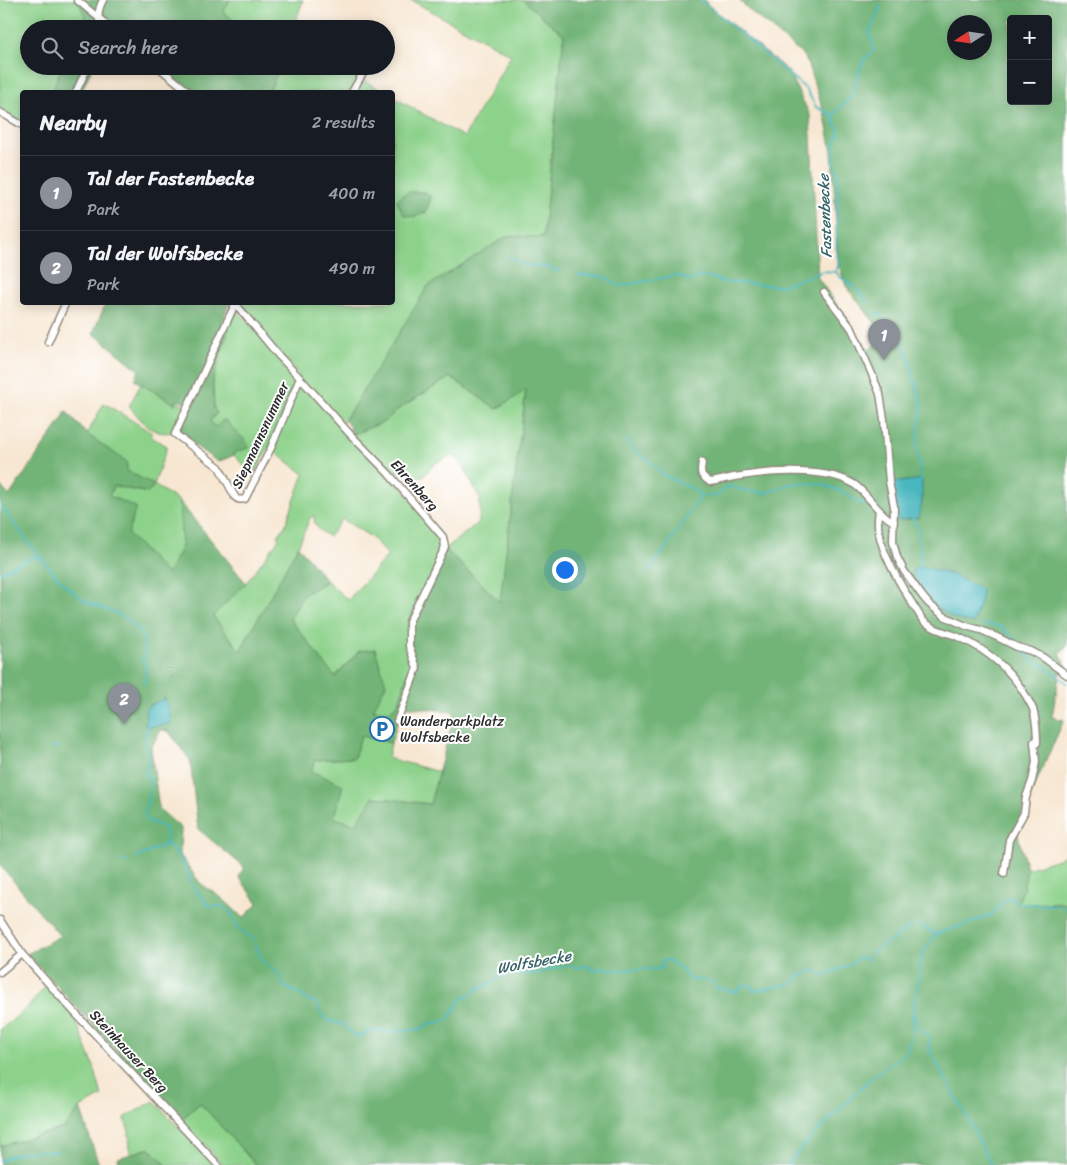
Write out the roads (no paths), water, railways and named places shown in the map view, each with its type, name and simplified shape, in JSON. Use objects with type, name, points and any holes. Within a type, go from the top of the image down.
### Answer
[{"type":"street","points":[[77,0],[102,20]]},
{"type":"street","points":[[98,20],[100,4],[103,0]]},
{"type":"street","points":[[77,90],[84,75]]},
{"type":"street","points":[[168,75],[186,90]]},
{"type":"street","points":[[353,90],[362,75]]},
{"type":"street","points":[[0,112],[20,124]]},
{"type":"street","points":[[824,292],[852,329],[880,394],[889,482],[894,506],[893,542],[897,557],[904,571],[930,604],[944,616],[1017,647],[1031,651],[1067,675]]},
{"type":"street","points":[[48,342],[65,305]]},
{"type":"street","name":"Siepmannsnummer","points":[[234,305],[175,434],[219,467],[238,500],[245,499],[271,448],[300,378]]},
{"type":"street","name":"Ehrenberg","points":[[237,305],[279,356],[388,473],[443,537],[444,547],[409,622],[409,646],[417,668],[397,721]]},
{"type":"street","points":[[702,462],[701,475],[710,482],[768,472],[809,472],[838,477],[854,484],[887,518],[894,522]]},
{"type":"street","points":[[879,510],[879,532],[884,549],[897,577],[925,623],[946,634],[959,637],[971,643],[1003,665],[1015,679],[1032,708],[1036,722],[1037,743],[1034,743],[1036,762],[1026,797],[1024,813],[1009,840],[1004,874]]},
{"type":"street","name":"Steinhauser Berg","points":[[0,920],[22,954],[218,1165]]},
{"type":"street","points":[[0,972],[22,954]]},
{"type":"water","points":[[922,479],[922,503],[919,518],[893,521],[890,483]]},
{"type":"water","points":[[921,566],[950,574],[982,589],[981,599],[973,624],[953,618],[926,600],[913,575],[913,570]]},
{"type":"water","points":[[165,698],[170,712],[171,724],[145,726],[145,711],[148,706]]},
{"type":"waterway","name":"Fastenbecke","points":[[700,0],[806,89],[816,107],[832,115],[839,132],[833,151],[834,165],[838,173],[836,252],[839,262],[836,272],[860,292],[868,303]]},
{"type":"waterway","points":[[833,115],[853,95],[857,76],[864,59],[874,49],[869,33],[881,5]]},
{"type":"waterway","points":[[509,256],[524,265],[547,267],[561,272]]},
{"type":"waterway","points":[[579,275],[606,277],[619,286],[678,275],[690,281],[696,277],[713,278],[723,282],[781,286],[824,271],[836,272]]},
{"type":"waterway","name":"Fastenbecke","points":[[876,312],[895,329],[905,347],[922,404],[917,448],[921,480]]},
{"type":"waterway","points":[[626,439],[633,449],[652,463],[663,475],[693,489],[701,496]]},
{"type":"waterway","points":[[650,571],[701,496],[716,496],[730,486],[747,491],[767,493],[787,485],[800,483],[821,484],[841,491],[859,503],[869,505]]},
{"type":"waterway","points":[[0,505],[34,550],[64,584],[86,602],[119,614],[140,630],[146,653],[142,660],[147,667],[144,684]]},
{"type":"waterway","name":"Fastenbecke","points":[[913,519],[918,529],[921,568]]},
{"type":"waterway","points":[[0,572],[38,555]]},
{"type":"waterway","name":"Fastenbecke","points":[[982,624],[995,625],[1003,629],[1019,644]]},
{"type":"waterway","name":"Fastenbecke","points":[[1024,652],[1033,661],[1047,668],[1067,683]]},
{"type":"waterway","name":"Wolfsbecke","points":[[147,726],[145,743],[149,758],[145,773],[151,785],[145,811],[146,820],[164,827],[168,845],[181,859],[191,884],[209,906],[221,906],[230,911],[238,928],[253,938],[264,963],[280,975],[283,986],[300,994],[308,1001],[314,1001],[323,1017],[329,1021],[343,1024],[352,1034],[359,1037],[370,1031],[387,1032],[421,1029],[428,1024],[447,1021],[462,998],[499,977],[511,974],[538,974],[571,965],[577,968],[585,966],[593,971],[603,967],[613,970],[661,969],[662,961],[668,960],[680,968],[690,980],[706,980],[713,982],[716,988],[737,992],[743,985],[751,985],[754,991],[794,983],[798,976],[815,970],[824,975],[849,965],[861,957],[867,960],[874,951],[911,926]]},
{"type":"waterway","points":[[51,747],[59,747]]},
{"type":"waterway","points":[[136,858],[168,843]]},
{"type":"waterway","points":[[121,861],[127,861]]},
{"type":"waterway","name":"Wolfsbecke","points":[[919,925],[936,934],[993,914],[999,905],[1011,898],[1020,904],[1056,905],[1067,908]]},
{"type":"waterway","points":[[787,1165],[804,1145],[872,1077],[906,1053],[912,1034],[913,1011],[922,954],[936,934]]},
{"type":"waterway","points":[[913,1013],[921,1031],[930,1038],[929,1049],[972,1126],[991,1165]]},
{"type":"waterway","points":[[0,1161],[7,1157],[28,1152],[58,1152]]},
{"type":"place","name":"Tal der Fastenbecke","points":[[884,360]]},
{"type":"place","name":"Tal der Wolfsbecke","points":[[124,724]]},
{"type":"place","name":"Wanderparkplatz Wolfsbecke","points":[[382,729]]}]
